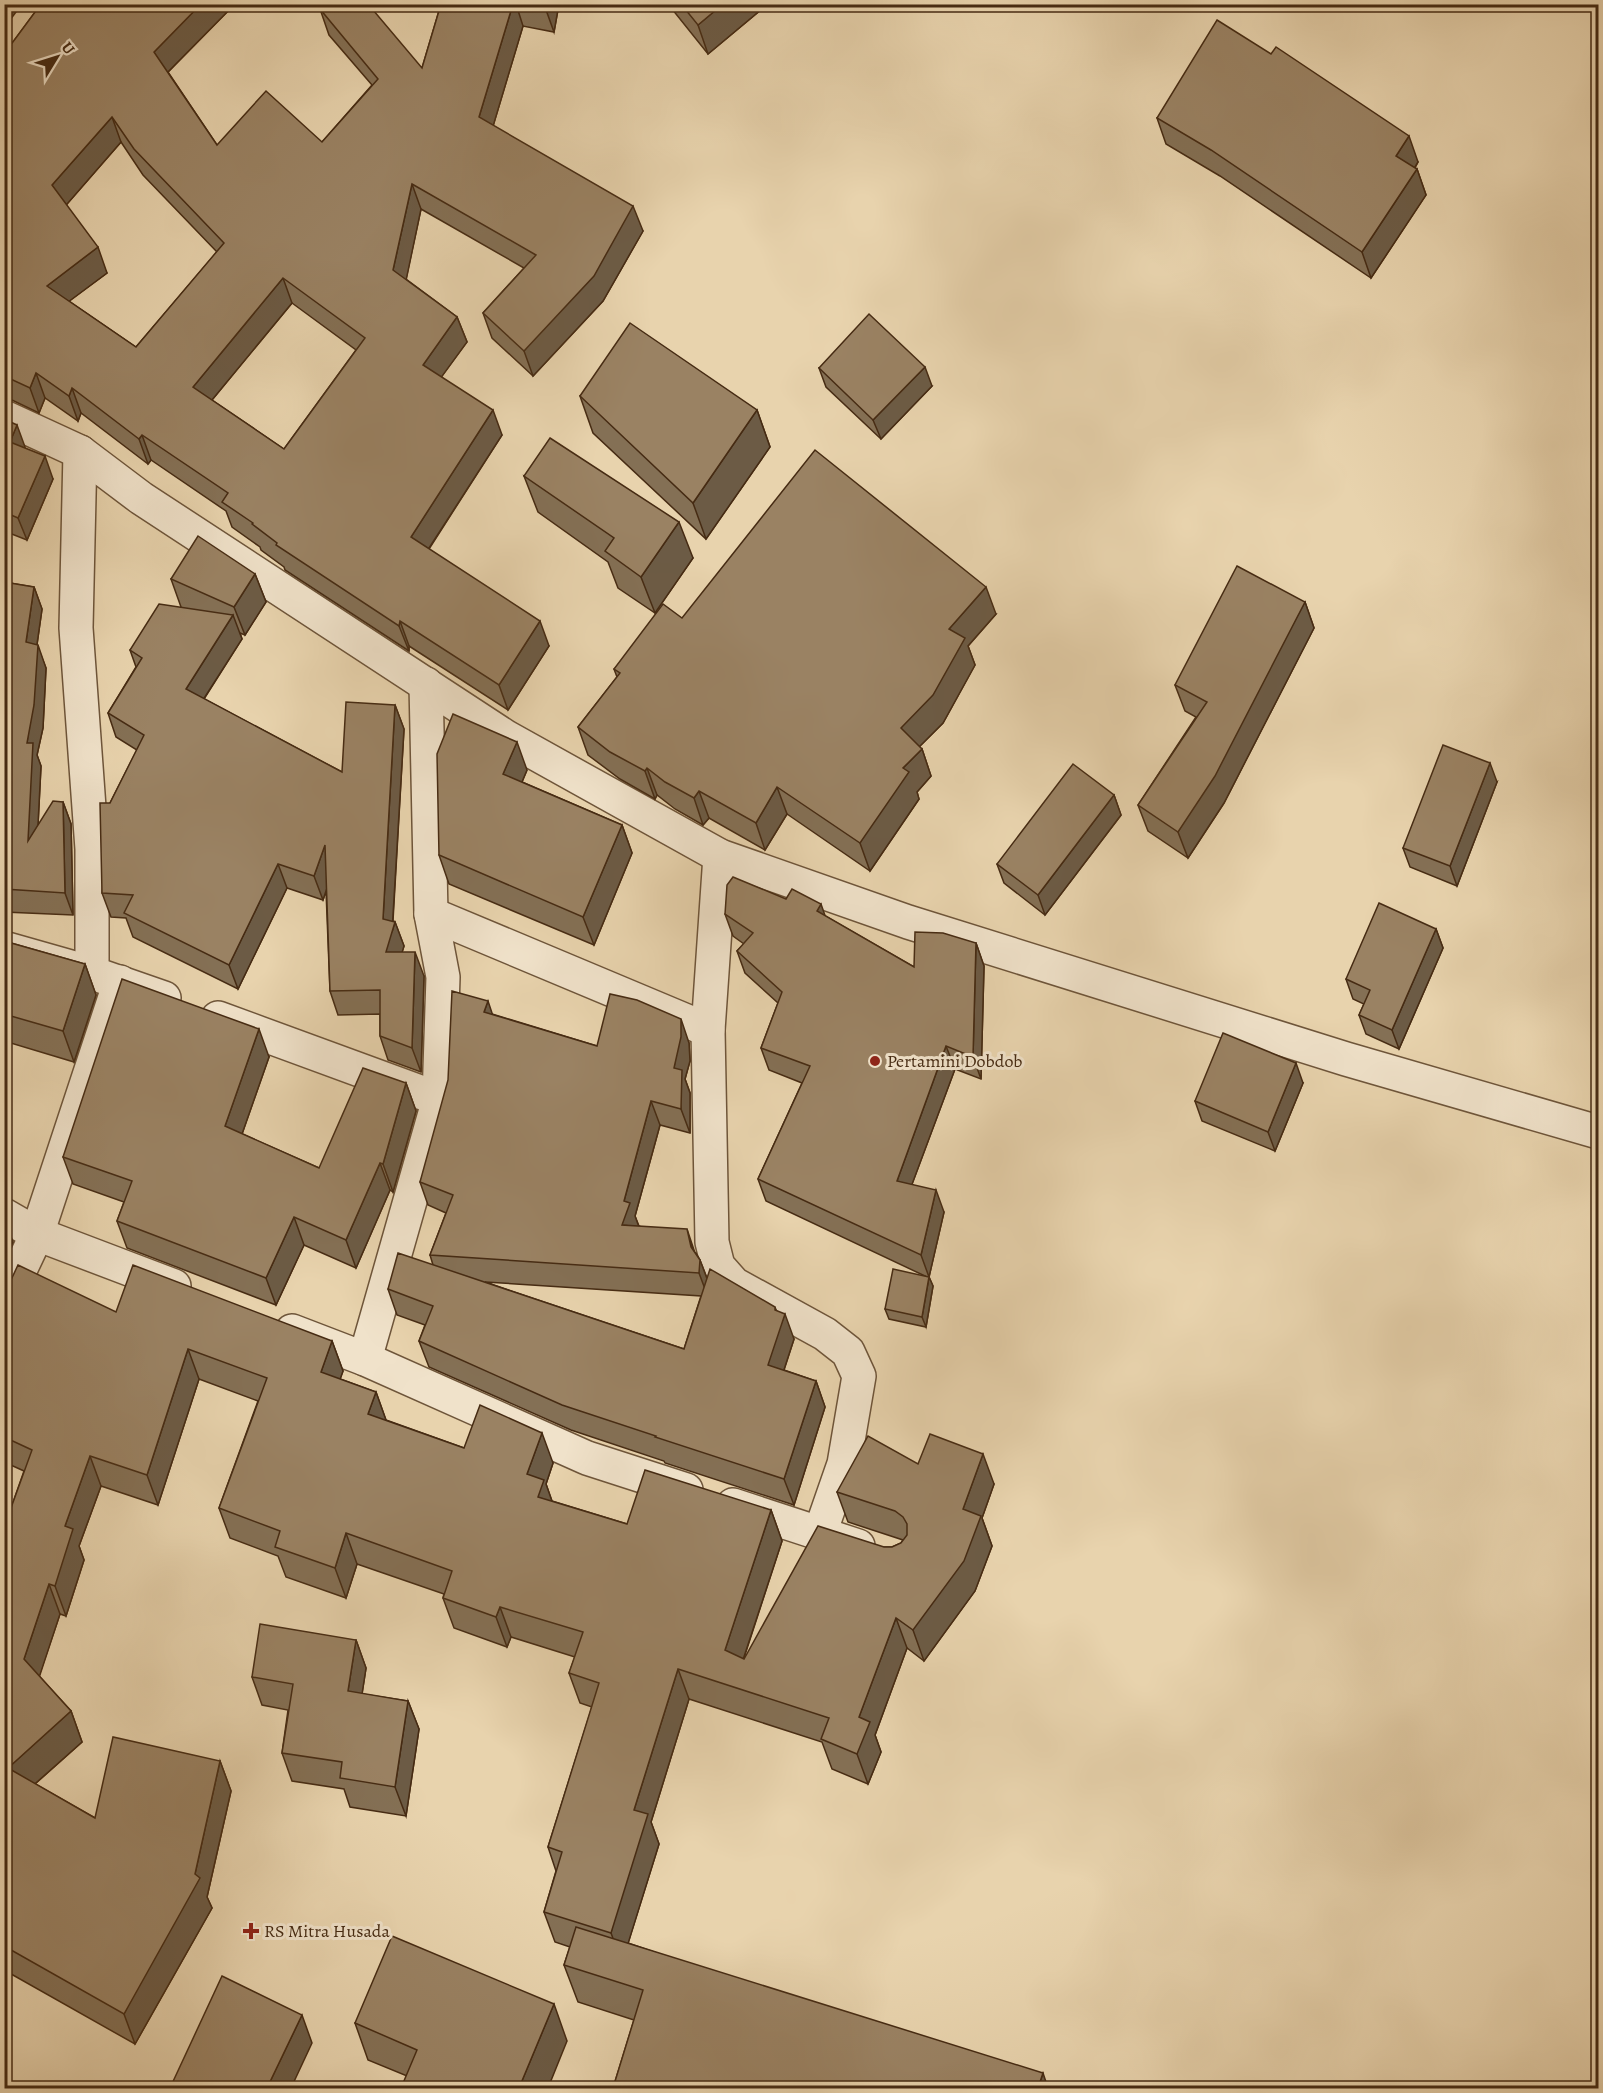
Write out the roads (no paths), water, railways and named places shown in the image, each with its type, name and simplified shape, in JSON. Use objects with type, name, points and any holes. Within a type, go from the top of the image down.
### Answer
[{"type":"street","points":[[4,417],[80,452],[141,498],[506,736],[720,855],[908,922],[1346,1059],[1599,1132]]},
{"type":"street","points":[[4,1304],[37,1234],[106,978],[92,849],[76,628],[80,452]]},
{"type":"street","points":[[365,1359],[438,1100],[443,977],[431,914],[426,684]]},
{"type":"street","points":[[720,855],[708,1030],[712,1242],[718,1266],[734,1284],[825,1334],[848,1352],[859,1376],[844,1464],[820,1533]]},
{"type":"street","points":[[431,914],[708,1030]]},
{"type":"street","points":[[4,948],[106,978],[438,1100]]},
{"type":"street","points":[[4,1215],[37,1234],[201,1297]]},
{"type":"street","points":[[266,1322],[365,1359],[587,1458],[890,1556]]},
{"type":"place","name":"Pertamini Dobdob","points":[[875,1061]]},
{"type":"place","name":"RS Mitra Husada","points":[[251,1931]]}]
